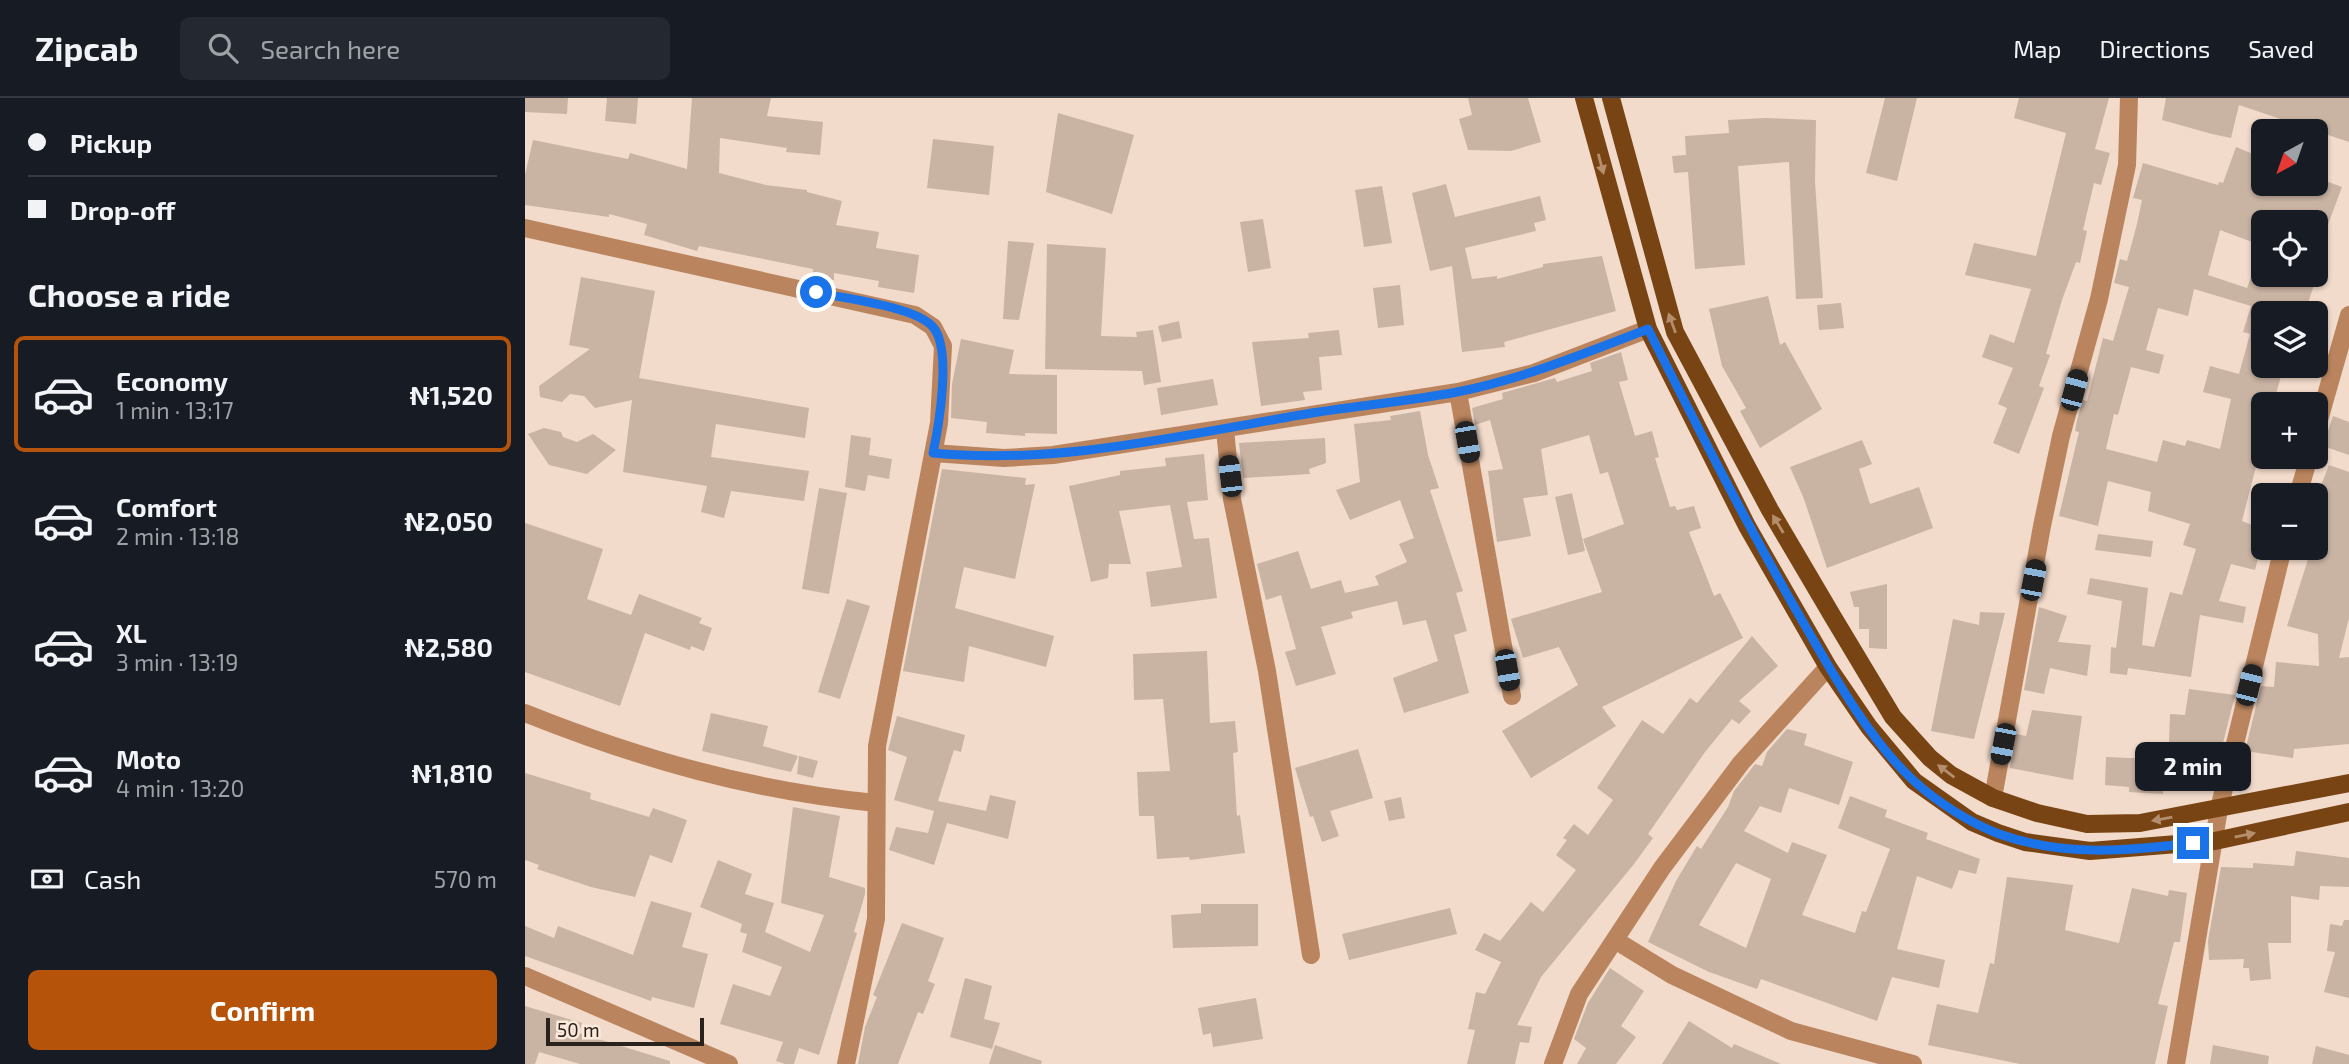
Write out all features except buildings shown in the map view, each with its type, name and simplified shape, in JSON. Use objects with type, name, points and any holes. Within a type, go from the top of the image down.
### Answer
[{"type":"main road","points":[[1584,98],[1629,272],[1648,329],[1747,526],[1828,667],[1869,727],[1914,781],[1972,822],[2025,842],[2091,851],[2215,841],[2349,812]]},
{"type":"main road","points":[[1611,98],[1675,332],[1770,510],[1833,617],[1893,716],[1930,758],[1951,775],[1993,798],[2037,813],[2087,824],[2140,823],[2349,783]]},
{"type":"street","points":[[1993,798],[2061,436],[2099,299],[2127,165],[2129,98]]},
{"type":"street","points":[[525,228],[915,315],[933,327],[943,346],[939,423],[877,746],[876,919],[846,1064]]},
{"type":"street","points":[[2327,392],[2349,315]]},
{"type":"street","points":[[933,453],[1004,458],[1053,455],[1458,392],[1534,373],[1648,329]]},
{"type":"street","points":[[1458,392],[1512,696]]},
{"type":"street","points":[[1225,430],[1232,499],[1267,670],[1311,955]]},
{"type":"street","points":[[2176,1064],[2219,809],[2280,560]]},
{"type":"street","points":[[1553,1064],[1579,994],[1662,868],[1741,763],[1828,667]]},
{"type":"street","points":[[525,713],[688,771],[794,792],[876,803]]},
{"type":"street","points":[[1615,940],[1672,975],[1791,1031],[1913,1064]]},
{"type":"street","points":[[525,976],[729,1064]]},
{"type":"route","points":[[816,292],[915,315],[933,327],[943,346],[939,423],[933,453],[1004,458],[1053,455],[1147,442],[1301,415],[1458,392],[1534,373],[1648,329],[1747,526],[1828,667],[1869,727],[1914,781],[1972,822],[2025,842],[2058,849],[2091,851],[2193,843]]}]
